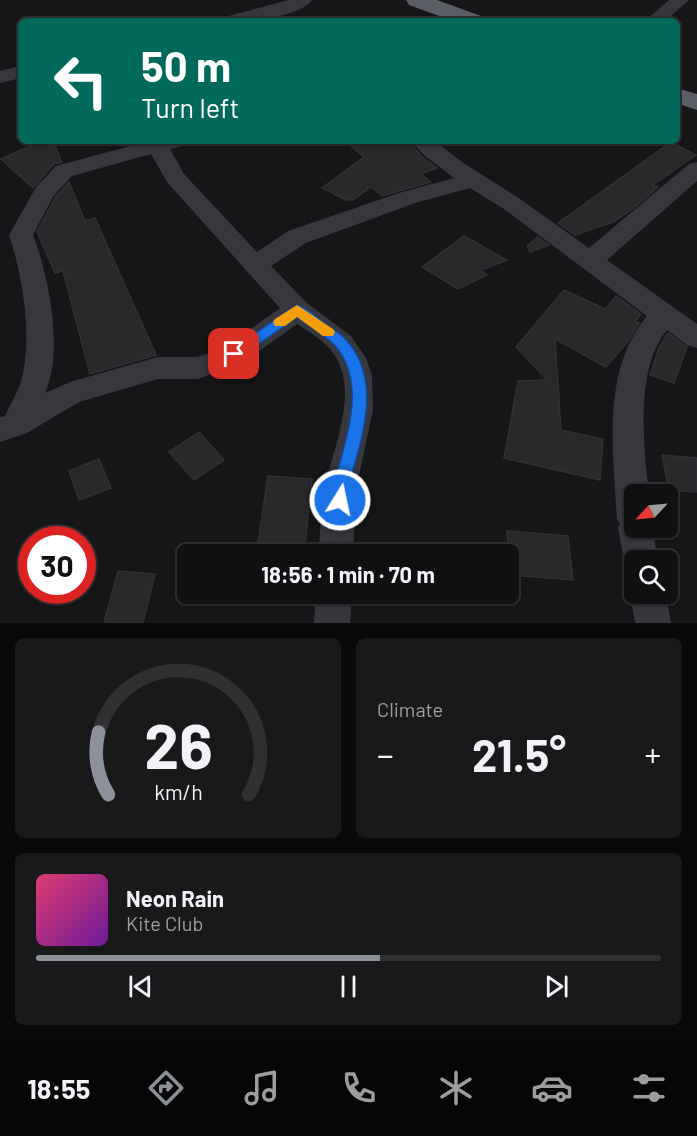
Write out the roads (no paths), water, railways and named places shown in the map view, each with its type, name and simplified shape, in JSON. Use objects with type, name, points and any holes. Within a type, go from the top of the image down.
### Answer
[{"type":"highway","points":[[417,0],[465,18]]},
{"type":"highway","points":[[680,96],[697,102]]},
{"type":"street","points":[[247,0],[289,6],[302,18]]},
{"type":"street","points":[[658,18],[680,0]]},
{"type":"street","points":[[243,18],[289,6]]},
{"type":"street","points":[[0,76],[18,73]]},
{"type":"street","points":[[8,427],[35,383],[41,349],[30,259],[11,236],[32,213],[55,177],[64,171],[166,144],[175,177],[297,310],[341,343],[353,361],[359,378],[359,409],[352,447],[341,483],[337,544]]},
{"type":"street","points":[[426,144],[450,165],[475,179],[697,338]]},
{"type":"street","points":[[590,261],[697,169]]},
{"type":"street","points":[[255,265],[297,237],[407,198],[475,179]]},
{"type":"street","points":[[8,427],[70,393],[158,368],[198,368],[234,354],[297,310]]},
{"type":"street","points":[[632,484],[628,417],[643,343],[664,315]]},
{"type":"street","points":[[332,623],[333,604]]},
{"type":"street","points":[[650,604],[653,623]]}]
